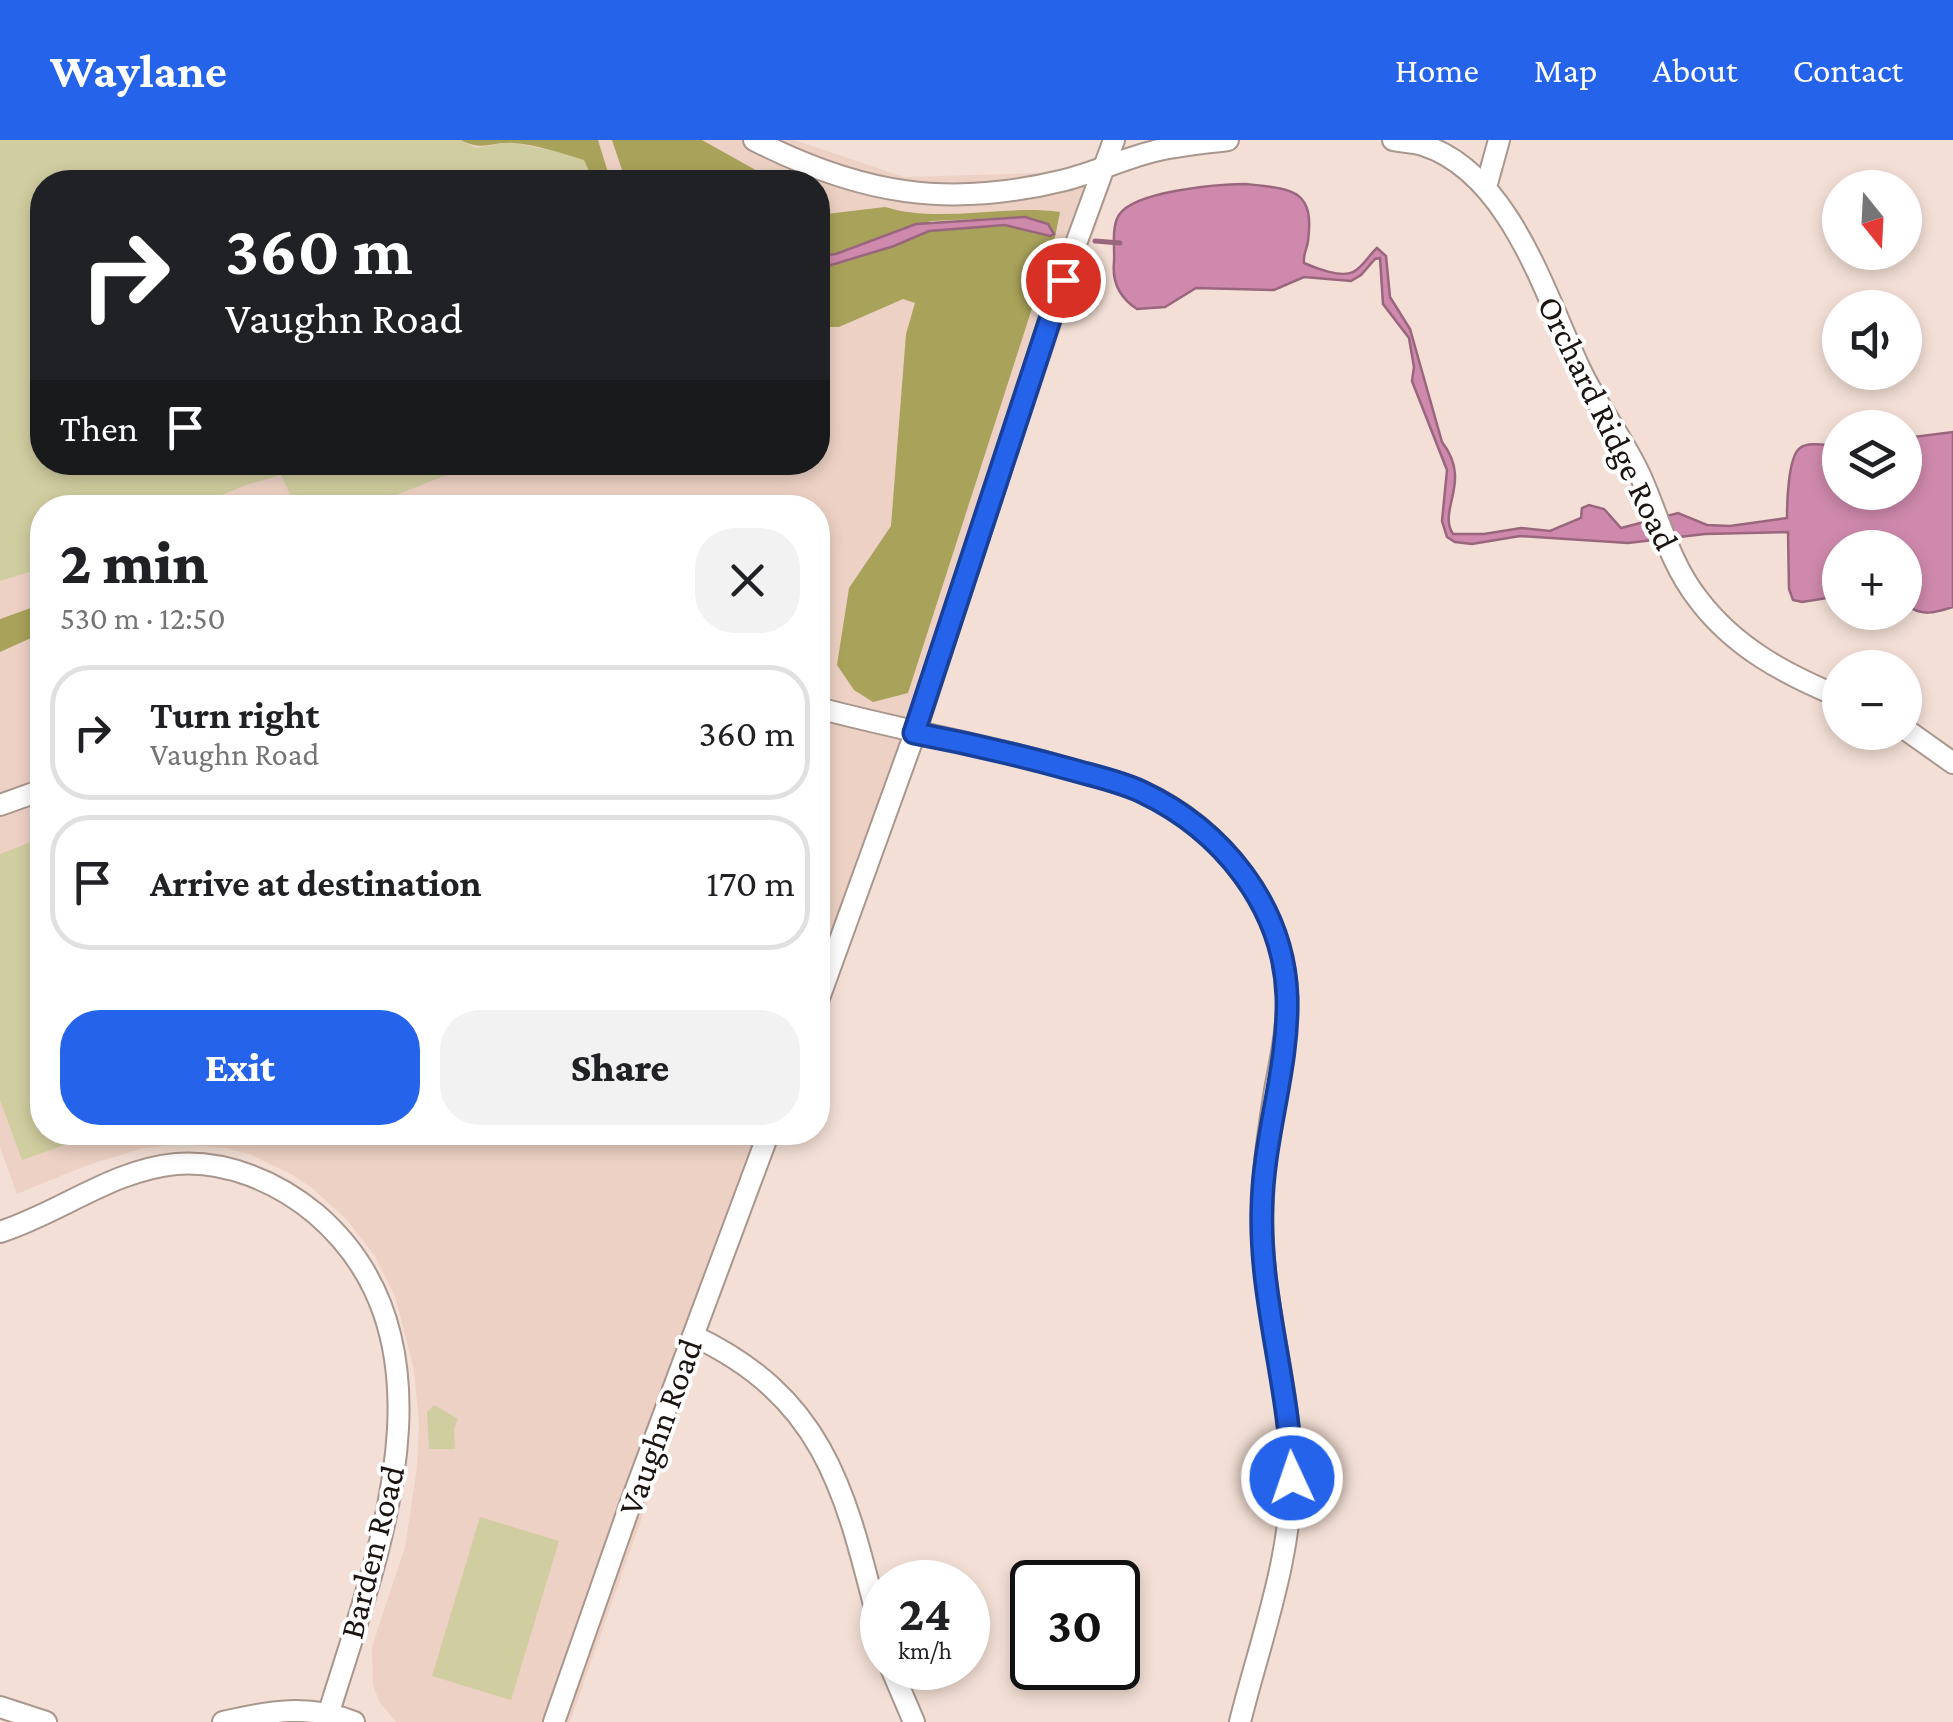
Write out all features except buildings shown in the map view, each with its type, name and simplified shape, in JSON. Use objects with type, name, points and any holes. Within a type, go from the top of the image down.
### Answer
[{"type":"street","points":[[754,140],[828,170]]},
{"type":"street","points":[[830,967],[914,733],[1075,246],[1114,140]]},
{"type":"street","points":[[830,171],[931,196],[980,195],[1070,178],[1161,149],[1228,140]]},
{"type":"street","name":"Orchard Ridge Road","points":[[1393,140],[1432,142],[1486,187],[1526,251],[1582,374],[1628,450],[1688,585],[1730,634],[1785,674],[1822,689]]},
{"type":"street","points":[[1486,187],[1499,140]]},
{"type":"street","points":[[830,711],[1068,768],[1138,790],[1193,822],[1241,870],[1276,934],[1284,968],[1286,1019],[1264,1170],[1262,1227],[1265,1283],[1288,1421],[1292,1478],[1278,1581],[1240,1722]]},
{"type":"street","points":[[1922,741],[1953,762]]},
{"type":"street","points":[[0,804],[30,794]]},
{"type":"street","name":"Vaughn Road","points":[[554,1722],[764,1145]]},
{"type":"street","name":"Barden Road","points":[[0,1232],[124,1176],[152,1168],[201,1164],[254,1177],[297,1198],[332,1228],[362,1268],[391,1343],[399,1402],[398,1438],[373,1576],[329,1712]]},
{"type":"street","points":[[694,1336],[764,1378],[801,1416],[834,1472],[862,1560]]},
{"type":"street","points":[[899,1690],[914,1722]]},
{"type":"street","points":[[0,1707],[46,1722]]},
{"type":"street","points":[[224,1722],[284,1710],[329,1712],[354,1722]]},
{"type":"shaded area","points":[[0,140],[794,140],[904,177],[1076,172],[1111,183],[997,518],[830,986],[830,495],[30,495],[30,1145],[172,1145],[144,1148],[85,1166],[17,1194],[0,1147]]},
{"type":"shaded area","points":[[0,140],[461,140],[476,148],[510,142],[548,150],[578,142],[589,170],[30,170],[30,475],[281,475],[222,495],[30,495],[30,572],[0,581]]},
{"type":"shaded area","points":[[461,140],[598,140],[607,170],[589,170],[584,160],[532,146],[476,145]]},
{"type":"shaded area","points":[[612,140],[702,140],[756,170],[622,170]]},
{"type":"shaded area","points":[[1246,184],[1296,194],[1308,210],[1304,263],[1348,274],[1377,248],[1386,256],[1390,297],[1410,329],[1442,442],[1455,470],[1449,515],[1453,534],[1521,528],[1550,531],[1581,518],[1582,508],[1589,505],[1604,509],[1621,528],[1678,513],[1707,525],[1730,526],[1787,518],[1796,453],[1814,444],[1822,445],[1822,510],[1922,510],[1922,436],[1953,432],[1953,607],[1922,612],[1922,530],[1822,530],[1822,599],[1802,602],[1793,600],[1789,589],[1788,532],[1705,534],[1628,543],[1520,536],[1472,544],[1455,542],[1447,537],[1442,521],[1447,470],[1412,381],[1409,338],[1383,304],[1380,258],[1351,281],[1304,277],[1274,290],[1196,288],[1165,307],[1137,309],[1118,289],[1114,276],[1114,232],[1119,215],[1141,200],[1217,185]]},
{"type":"shaded area","points":[[885,207],[928,214],[1060,212],[908,693],[873,702],[854,690],[837,665],[849,588],[891,526],[906,334],[915,303],[903,299],[839,327],[830,327],[830,265],[929,231],[1005,225],[1050,236],[1025,217],[931,221],[830,255],[830,214]]},
{"type":"shaded area","points":[[1025,217],[1048,224],[1054,234],[1005,225],[929,231],[830,265],[830,255],[916,224]]},
{"type":"shaded area","points":[[281,475],[447,475],[396,495],[290,495]]},
{"type":"shaded area","points":[[30,608],[30,638],[0,652],[0,619]]},
{"type":"shaded area","points":[[30,843],[30,1145],[64,1145],[22,1160],[0,1100],[0,854]]},
{"type":"shaded area","points":[[192,1145],[773,1145],[570,1722],[396,1722],[379,1701],[373,1685],[372,1647],[405,1547],[417,1468],[419,1423],[414,1370],[395,1296],[375,1256],[347,1220],[311,1187],[249,1154]]},
{"type":"shaded area","points":[[434,1405],[458,1419],[455,1449],[429,1449],[427,1412]]},
{"type":"shaded area","points":[[480,1517],[559,1541],[511,1700],[432,1676]]},
{"type":"waterway","points":[[1095,241],[1120,243]]},
{"type":"route","points":[[1063,280],[914,733],[1023,756],[1138,790],[1193,822],[1218,845],[1241,870],[1266,910],[1279,944],[1287,998],[1264,1170],[1262,1227],[1265,1283],[1288,1421],[1292,1478]]}]
